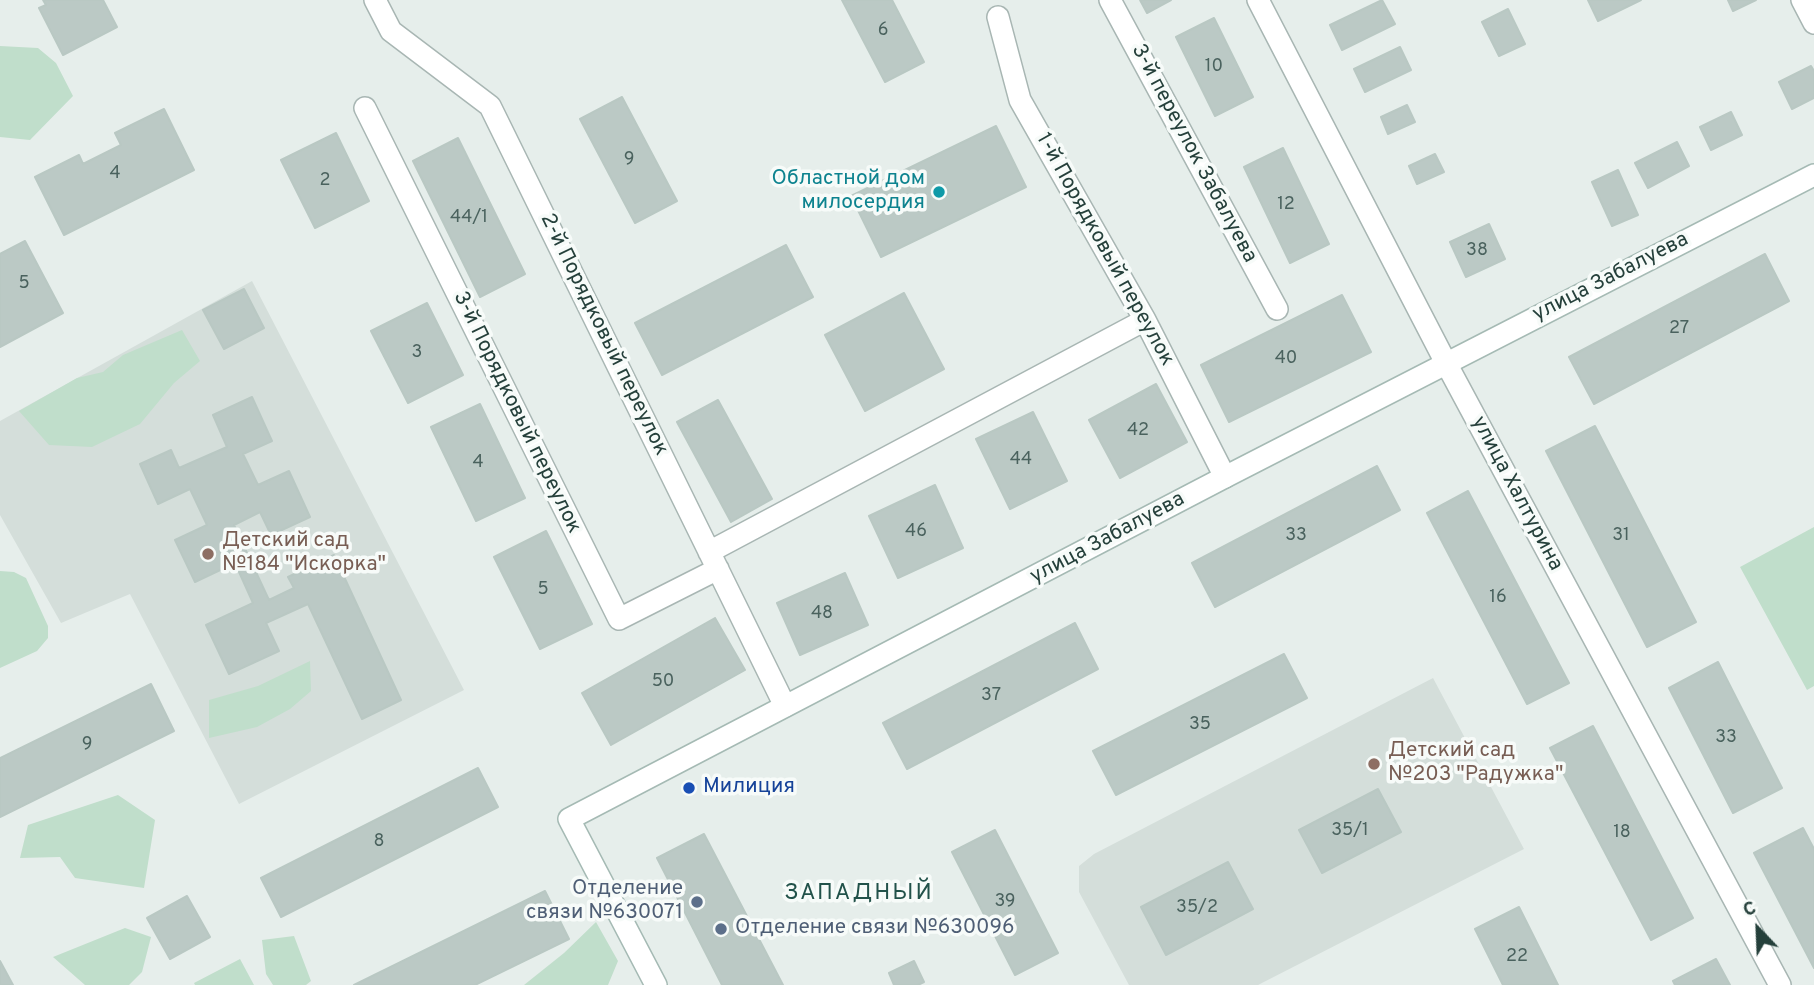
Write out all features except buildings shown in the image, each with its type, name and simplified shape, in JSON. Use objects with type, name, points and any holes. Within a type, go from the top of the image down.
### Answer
[{"type":"street","name":"2-й Порядковый переулок","points":[[375,0],[391,30],[490,106],[785,706]]},
{"type":"street","name":"3-й переулок Забалуева","points":[[1110,0],[1277,309]]},
{"type":"street","name":"улица Халтурина","points":[[1258,0],[1446,363],[1780,985]]},
{"type":"street","points":[[1802,0],[1814,23]]},
{"type":"street","name":"1-й Порядковый переулок","points":[[998,17],[1020,100],[1145,320],[1224,477]]},
{"type":"street","name":"3-й Порядковый переулок","points":[[365,108],[619,619],[714,560]]},
{"type":"street","name":"улица Забалуева","points":[[656,985],[569,819],[1224,477],[1814,175]]},
{"type":"street","points":[[714,560],[1145,320]]},
{"type":"shaded area","name":"Детский сад №184 \"Искорка\"","points":[[252,281],[464,690],[239,804],[130,594],[61,623],[0,515],[0,421]]},
{"type":"shaded area","name":"Детский сад №203 \"Радужка\"","points":[[1433,678],[1524,849],[1258,985],[1129,985],[1079,892],[1079,866],[1094,854]]},
{"type":"green space","points":[[0,46],[38,48],[56,63],[73,96],[30,140],[0,137]]},
{"type":"green space","points":[[182,330],[200,361],[174,383],[140,424],[92,447],[49,445],[19,411],[77,378],[103,372],[123,355]]},
{"type":"green space","points":[[1814,527],[1814,686],[1807,690],[1740,567]]},
{"type":"green space","points":[[0,571],[14,572],[26,578],[48,626],[48,638],[37,651],[0,668]]},
{"type":"green space","points":[[310,661],[311,691],[290,709],[257,727],[209,738],[209,700],[258,686]]},
{"type":"green space","points":[[118,795],[155,820],[144,888],[75,878],[60,857],[20,858],[28,825]]},
{"type":"green space","points":[[596,922],[618,961],[608,985],[524,985],[564,953]]},
{"type":"green space","points":[[125,928],[151,937],[142,972],[129,985],[85,985],[53,957]]},
{"type":"green space","points":[[294,936],[311,981],[306,985],[273,985],[266,974],[262,940]]},
{"type":"green space","points":[[240,959],[254,985],[195,985],[194,983]]},
{"type":"place","name":"Областной дом милосердия","points":[[939,192]]},
{"type":"place","name":"Детский сад №184 \"Искорка\"","points":[[208,554]]},
{"type":"place","name":"Детский сад №203 \"Радужка\"","points":[[1374,764]]},
{"type":"place","name":"Милиция","points":[[689,788]]},
{"type":"place","name":"Отделение связи №630071","points":[[697,902]]},
{"type":"place","name":"Отделение связи №630096","points":[[721,929]]},
{"type":"district","name":"ЗАПАДНЫЙ","points":[[859,894]]}]
